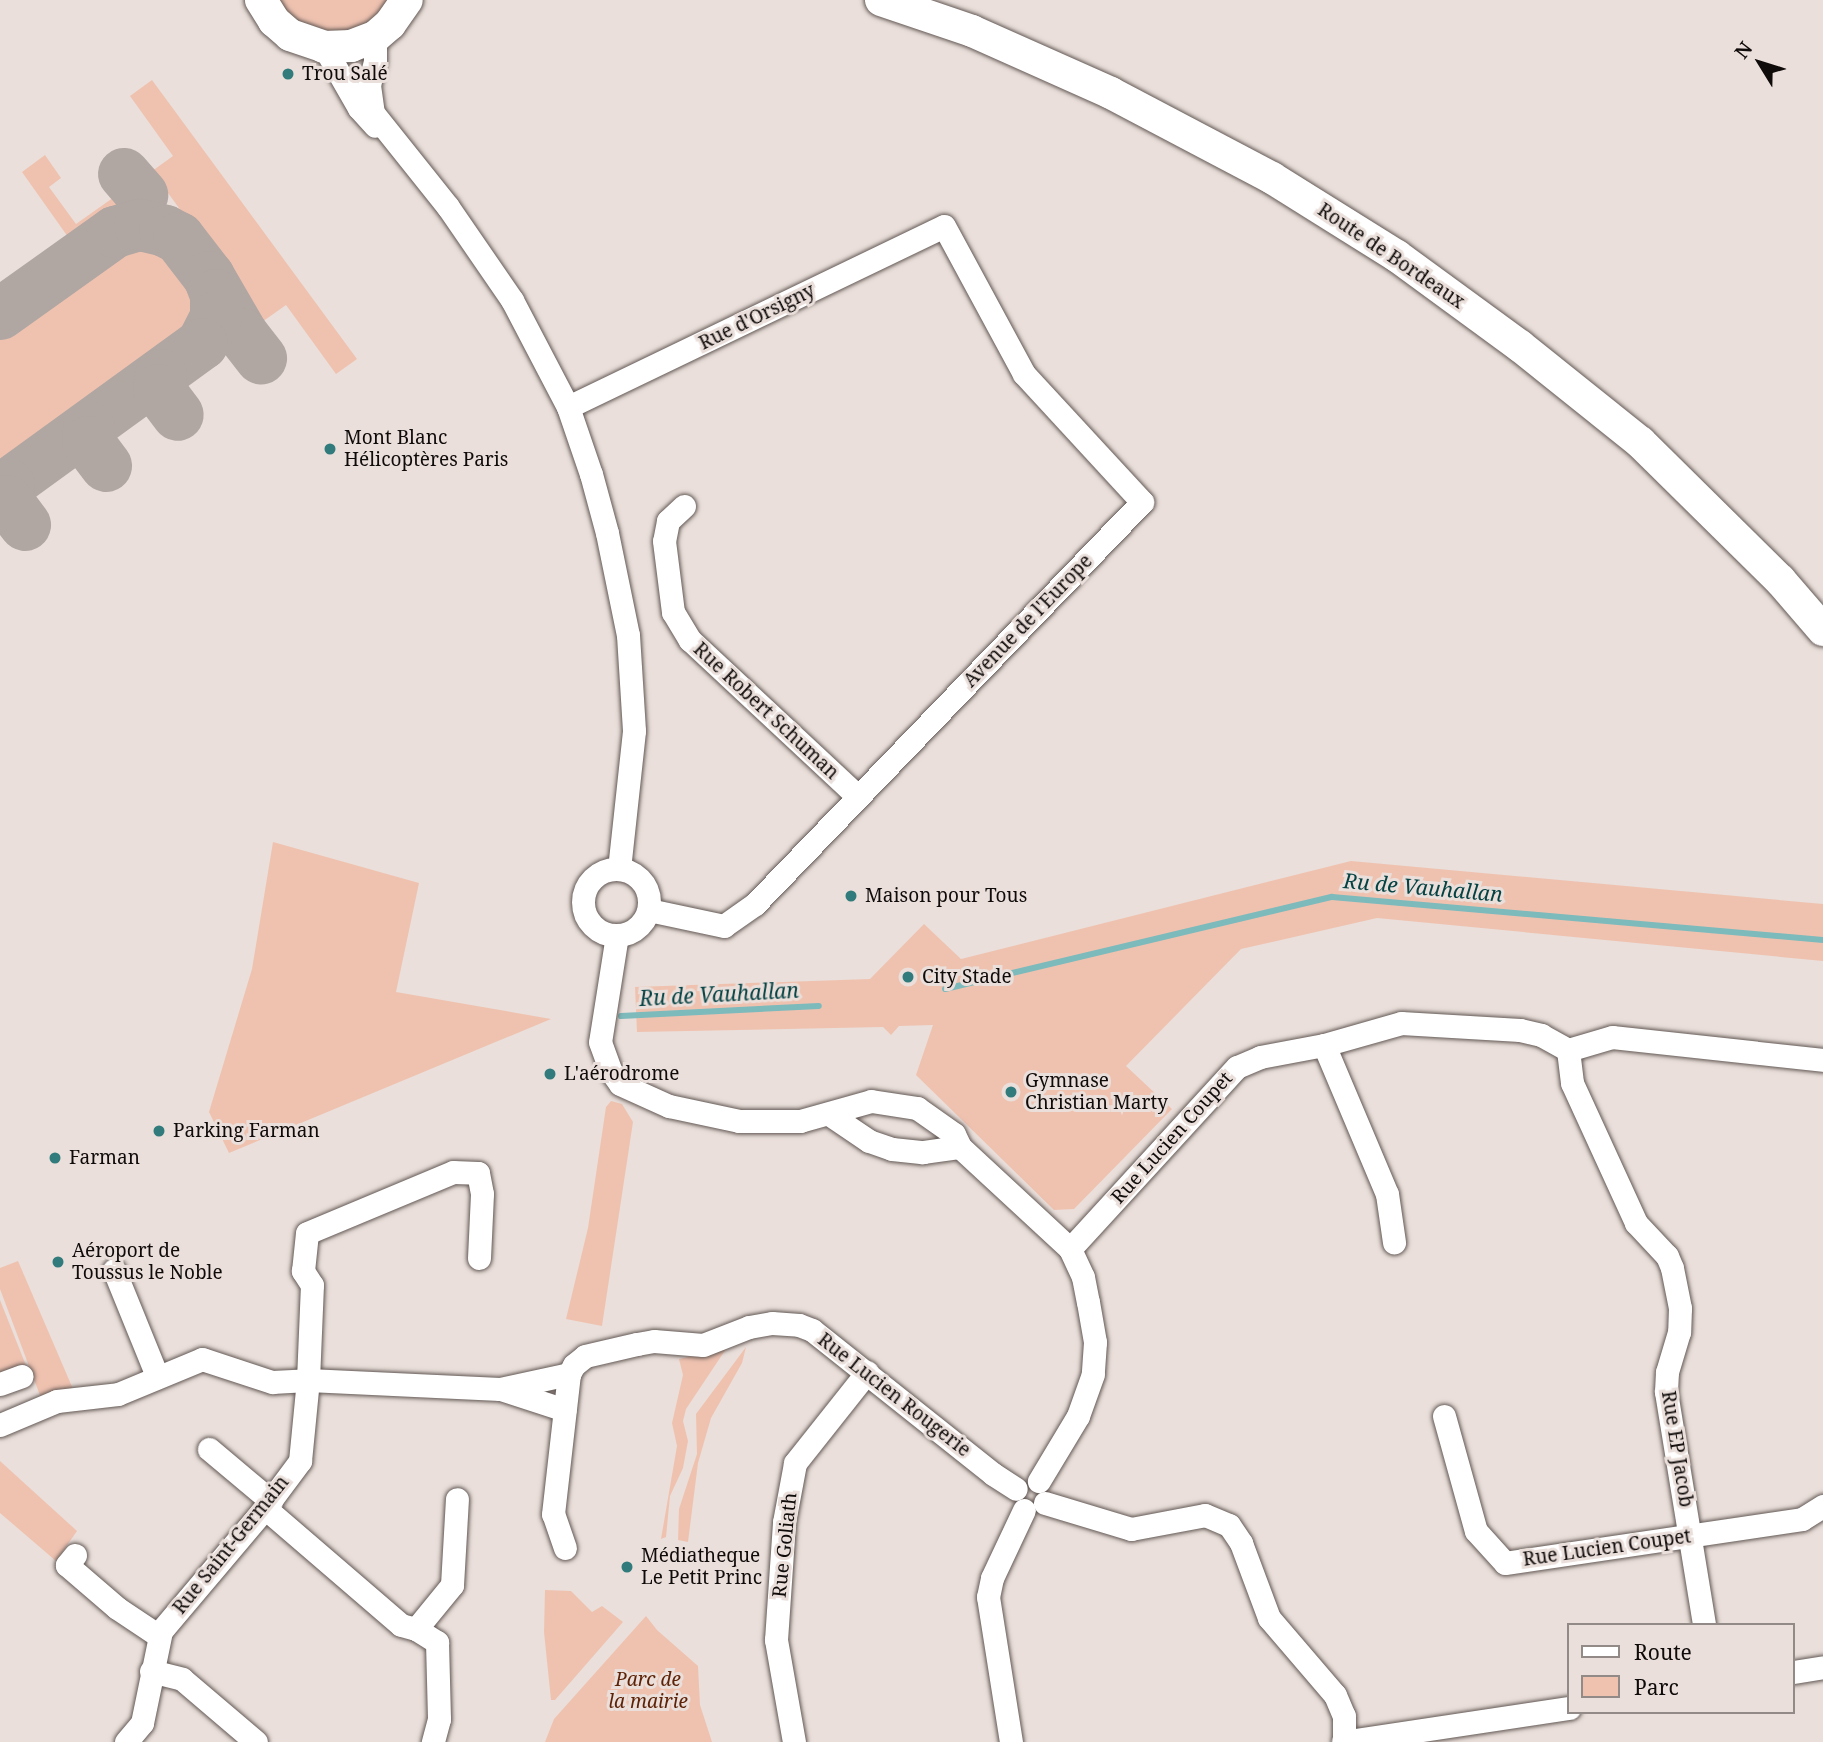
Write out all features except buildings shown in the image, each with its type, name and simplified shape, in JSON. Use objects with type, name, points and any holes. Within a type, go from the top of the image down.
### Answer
[{"type":"main road","points":[[260,1],[274,22],[290,35],[324,47],[351,46],[375,37],[390,24],[407,0]]},
{"type":"main road","name":"Route de Bordeaux","points":[[881,0],[972,31],[1111,93],[1272,178],[1397,256],[1520,346],[1640,442],[1780,580],[1823,630]]},
{"type":"street","points":[[375,37],[375,61],[369,85],[373,113],[486,259],[512,300],[568,407],[607,533],[628,635],[634,731],[619,868]]},
{"type":"street","points":[[324,47],[359,108],[402,153]]},
{"type":"street","name":"Rue d'Orsigny","points":[[568,407],[944,226]]},
{"type":"street","name":"Avenue de l'Europe","points":[[649,910],[724,926],[755,904],[1142,502],[1024,374],[944,226]]},
{"type":"street","name":"Rue Robert Schuman","points":[[684,506],[668,521],[664,541],[673,612],[690,640],[857,796]]},
{"type":"street","points":[[619,868],[629,871],[645,885],[649,910],[635,929],[617,935],[597,929],[589,922],[582,902],[589,881],[598,873],[619,868]]},
{"type":"street","points":[[617,935],[600,1042],[610,1070],[620,1084],[669,1106],[718,1118],[800,1121],[871,1101],[903,1104],[932,1117],[954,1134],[960,1147],[1070,1249],[1083,1277],[1088,1302],[1095,1342],[1093,1374],[1078,1416],[1031,1496],[992,1578],[988,1597],[1011,1742]]},
{"type":"street","name":"Rue Lucien Coupet","points":[[1070,1249],[1237,1067],[1260,1057],[1324,1045],[1401,1023],[1520,1030],[1541,1035],[1568,1050]]},
{"type":"street","points":[[1568,1050],[1612,1037],[1823,1059]]},
{"type":"street","points":[[1324,1045],[1387,1195],[1394,1242]]},
{"type":"street","name":"Rue EP Jacob","points":[[1568,1050],[1572,1083],[1636,1223],[1667,1256],[1672,1268],[1680,1308],[1679,1332],[1667,1371],[1665,1392],[1704,1623]]},
{"type":"street","points":[[829,1114],[869,1141],[892,1149],[923,1152],[960,1147]]},
{"type":"street","name":"Rue Saint-Germain","points":[[126,1742],[142,1723],[159,1636],[300,1461],[308,1380],[312,1285],[303,1270],[307,1233],[453,1172],[478,1173],[482,1194],[479,1258]]},
{"type":"street","points":[[114,1270],[157,1376]]},
{"type":"street","name":"Rue Lucien Rougerie","points":[[0,1425],[58,1401],[118,1394],[202,1359],[272,1382],[308,1380],[500,1389],[569,1374],[574,1365],[585,1356],[654,1341],[704,1345],[749,1327],[772,1323],[799,1325],[813,1330],[993,1474],[1031,1496],[1131,1529],[1205,1515],[1229,1525],[1241,1543],[1269,1618],[1335,1695],[1344,1716],[1344,1742]]},
{"type":"street","name":"Rue Goliath","points":[[794,1742],[776,1640],[782,1545],[795,1463],[867,1372]]},
{"type":"street","points":[[565,1548],[553,1514],[569,1374]]},
{"type":"street","points":[[0,1384],[22,1376]]},
{"type":"street","name":"Rue Lucien Rougerie","points":[[500,1389],[565,1410]]},
{"type":"street","name":"Rue Lucien Coupet","points":[[1444,1416],[1476,1531],[1505,1563],[1802,1519],[1823,1506]]},
{"type":"street","points":[[209,1449],[401,1625],[416,1629],[436,1642],[439,1719],[433,1742]]},
{"type":"street","points":[[416,1629],[452,1585],[457,1499]]},
{"type":"street","points":[[75,1555],[67,1565],[117,1608],[159,1636]]},
{"type":"street","points":[[1795,1672],[1823,1667]]},
{"type":"street","points":[[151,1671],[182,1679],[256,1742]]},
{"type":"street","points":[[1344,1742],[1568,1708]]},
{"type":"green space","points":[[270,0],[395,0],[367,30],[319,38]]},
{"type":"green space","points":[[152,80],[357,359],[336,374],[286,305],[262,322],[160,182],[156,184],[148,174],[173,156],[130,96]]},
{"type":"green space","points":[[45,155],[61,178],[49,187],[76,224],[124,190],[132,202],[73,244],[22,172]]},
{"type":"green space","points":[[147,242],[160,245],[173,253],[185,263],[196,279],[202,306],[191,335],[181,346],[0,476],[0,334],[113,253],[130,245]]},
{"type":"green space","points":[[273,842],[419,883],[396,992],[551,1019],[229,1153],[209,1112],[252,969]]},
{"type":"green space","points":[[1351,861],[1823,904],[1823,961],[1377,918],[1241,949],[1126,1066],[1172,1109],[1074,1209],[1054,1210],[916,1075],[933,1025],[899,1026],[891,1035],[883,1027],[637,1032],[635,987],[870,979],[924,924],[961,959]]},
{"type":"green space","points":[[611,1101],[622,1104],[633,1122],[602,1326],[566,1319],[588,1228],[606,1107]]},
{"type":"green space","points":[[18,1261],[73,1389],[41,1398],[0,1289],[0,1268]]},
{"type":"green space","points":[[0,1300],[27,1368],[0,1378]]},
{"type":"green space","points":[[746,1347],[742,1363],[711,1418],[698,1463],[688,1542],[678,1540],[679,1509],[697,1454],[696,1414]]},
{"type":"green space","points":[[726,1349],[686,1409],[683,1421],[688,1441],[683,1468],[670,1496],[666,1537],[661,1539],[677,1446],[672,1423],[683,1375],[679,1359]]},
{"type":"green space","points":[[0,1461],[77,1531],[56,1561],[0,1513]]},
{"type":"green space","points":[[545,1590],[571,1591],[592,1612],[602,1606],[623,1622],[555,1700],[551,1700],[544,1632]]},
{"type":"green space","name":"Parc de la mairie","points":[[646,1616],[657,1630],[698,1666],[700,1705],[712,1742],[545,1742],[554,1719]]},
{"type":"waterway","name":"Ru de Vauhallan","points":[[945,989],[1332,897],[1823,940]]},
{"type":"waterway","name":"Ru de Vauhallan","points":[[621,1016],[819,1006]]},
{"type":"taxiway","points":[[124,174],[142,195]]},
{"type":"taxiway","points":[[0,314],[115,232],[140,225],[165,231],[179,238],[209,277],[216,295],[216,317],[202,344],[0,491]]},
{"type":"taxiway","points":[[209,277],[242,334],[261,358]]},
{"type":"taxiway","points":[[161,375],[159,390],[178,415]]},
{"type":"taxiway","points":[[89,427],[88,442],[106,466]]},
{"type":"taxiway","points":[[9,485],[7,501],[25,525]]},
{"type":"place","name":"Trou Salé","points":[[288,74]]},
{"type":"place","name":"Mont Blanc Hélicoptères Paris","points":[[330,449]]},
{"type":"place","name":"Maison pour Tous","points":[[851,896]]},
{"type":"place","name":"City Stade","points":[[908,977]]},
{"type":"place","name":"L'aérodrome","points":[[550,1074]]},
{"type":"place","name":"Gymnase Christian Marty","points":[[1011,1092]]},
{"type":"place","name":"Parking Farman","points":[[159,1131]]},
{"type":"place","name":"Farman","points":[[55,1158]]},
{"type":"place","name":"Aéroport de Toussus le Noble","points":[[58,1262]]},
{"type":"place","name":"Médiatheque Le Petit Princ","points":[[627,1567]]}]
